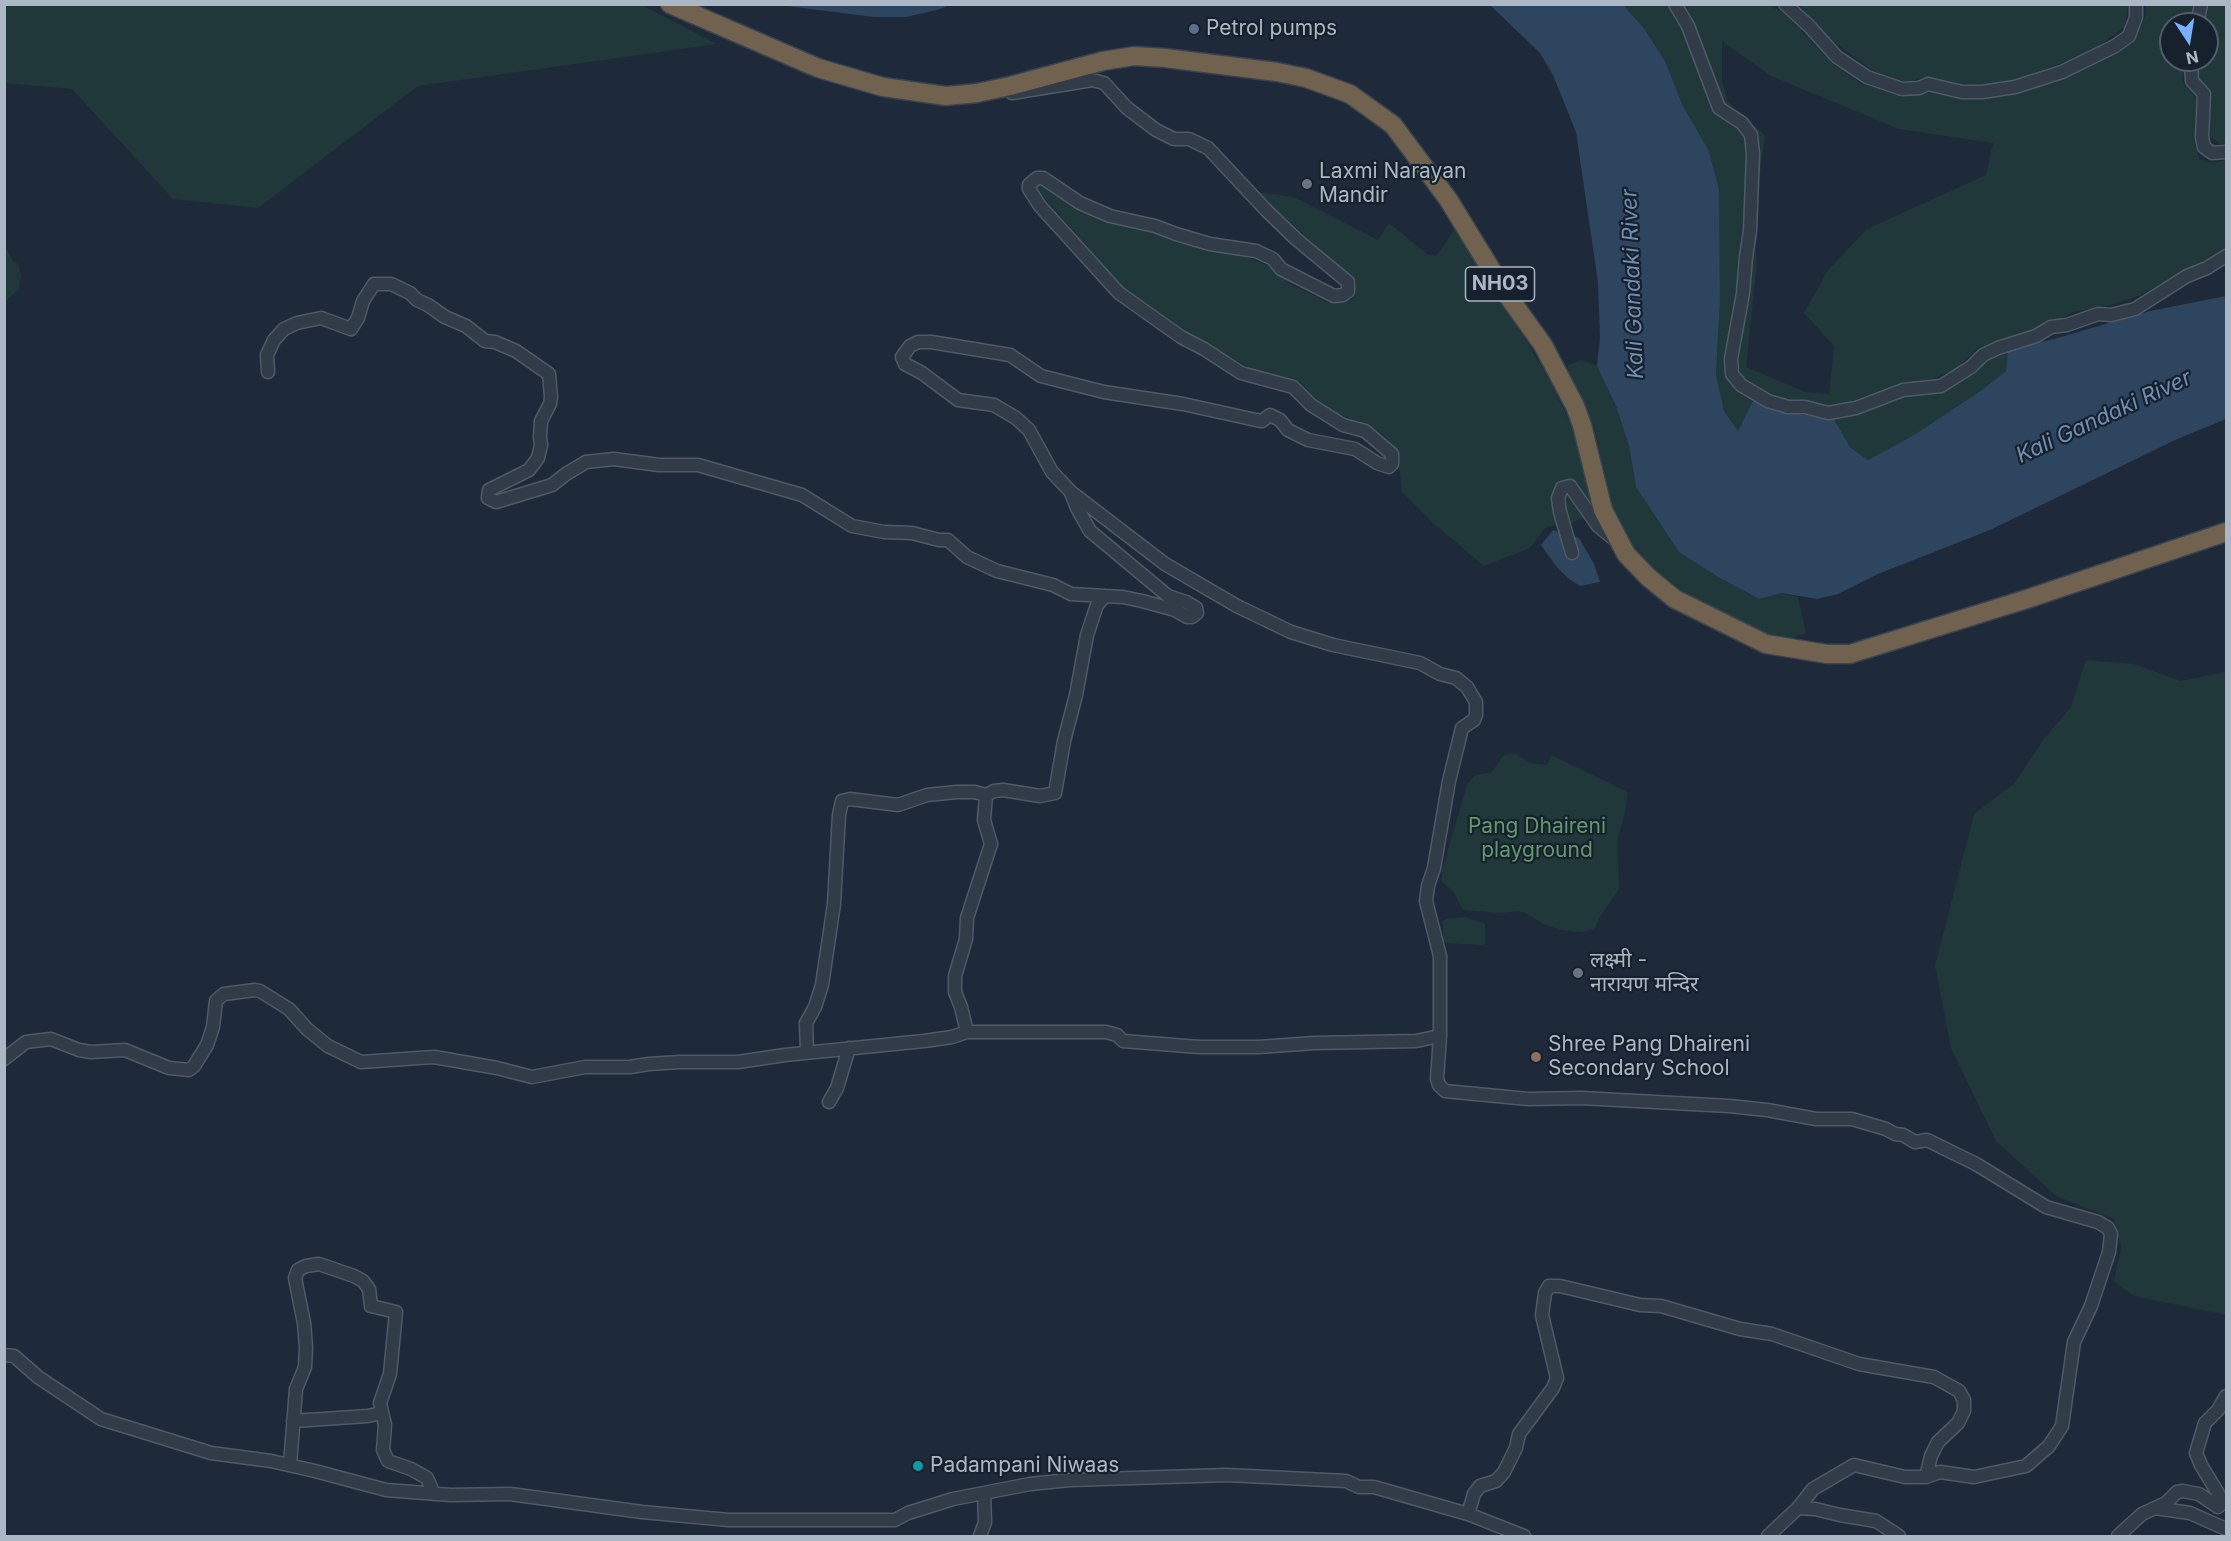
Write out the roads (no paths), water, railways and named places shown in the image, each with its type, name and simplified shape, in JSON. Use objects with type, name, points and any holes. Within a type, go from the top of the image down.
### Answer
[{"type":"highway","name":"NH03","points":[[670,4],[818,68],[883,87],[946,96],[1011,86],[1103,61],[1134,56],[1165,58],[1306,78],[1350,94],[1393,124],[1448,199],[1505,292],[1543,345],[1575,405],[1603,510],[1626,554],[1648,577],[1675,599],[1766,644],[1827,654],[1850,654],[2027,599],[2226,532]]},
{"type":"street","points":[[1675,4],[1688,26],[1719,108],[1742,123],[1750,135],[1754,154],[1750,231],[1743,293],[1731,359],[1732,374],[1741,385],[1768,401],[1788,407],[1805,407],[1828,413],[1856,408],[1903,390],[1941,386],[1965,371],[1983,355],[1998,348],[2036,336],[2051,327],[2067,325],[2098,314],[2110,315],[2135,309],[2166,288],[2226,256]]},
{"type":"street","points":[[1785,4],[1837,57],[1867,77],[1902,89],[1919,88],[1928,84],[1962,92],[1982,92],[2014,87],[2062,72],[2115,46],[2129,36],[2136,17],[2136,4]]},
{"type":"street","points":[[2192,72],[2192,81],[2204,94],[2202,137],[2204,147],[2212,153],[2226,152]]},
{"type":"street","points":[[1011,86],[1012,93],[1092,80],[1104,83],[1127,108],[1156,130],[1174,139],[1189,139],[1208,148],[1296,239],[1348,282],[1348,291],[1343,295],[1334,296],[1281,269],[1273,259],[1256,251],[1210,244],[1155,226],[1110,216],[1080,202],[1043,178],[1037,178],[1029,185],[1029,189],[1040,206],[1119,293],[1181,337],[1241,373],[1293,387],[1311,405],[1343,425],[1374,436],[1389,449],[1393,458],[1392,464],[1385,467],[1355,449],[1308,440],[1288,430],[1280,420],[1270,416],[1262,421],[1183,404],[1114,394],[1041,376],[1010,355],[931,342],[918,342],[905,350],[902,357],[905,364],[958,400],[994,405],[1016,418],[1029,430],[1052,472],[1071,492],[1165,564],[1237,606],[1282,628],[1333,645],[1420,663],[1440,674],[1456,678],[1467,687],[1476,702],[1476,715],[1474,720],[1462,728],[1449,781],[1436,859],[1426,901],[1440,956],[1440,1036],[1437,1079],[1442,1088],[1450,1093],[1528,1099],[1581,1098],[1729,1106],[1816,1119],[1852,1119],[1903,1135],[1915,1142],[1927,1140],[1976,1164],[2046,1208],[2098,1222],[2108,1228],[2111,1234],[2109,1252],[2091,1306],[2074,1342],[2062,1426],[2049,1446],[2026,1466],[1974,1477],[1940,1472],[1926,1477],[1905,1477],[1854,1465],[1813,1489],[1798,1508],[1768,1536]]},
{"type":"street","points":[[268,372],[267,355],[274,340],[284,329],[297,323],[321,318],[351,329],[374,284],[391,284],[410,293],[417,300],[445,317],[465,326],[485,341],[495,342],[516,351],[549,374],[551,397],[541,421],[542,445],[538,458],[529,471],[489,490],[488,498],[495,502],[552,485],[586,462],[614,459],[659,465],[698,465],[801,495],[852,526],[948,540],[968,557],[997,571],[1053,585],[1071,594],[1123,597],[1175,610],[1187,617],[1192,617],[1197,613],[1196,608],[1191,605],[1168,596],[1090,531],[1071,492]]},
{"type":"street","points":[[1572,553],[1563,527],[1558,498],[1562,488],[1570,486],[1598,526],[1610,534],[1626,554]]},
{"type":"street","points":[[807,1053],[806,1023],[815,1007],[827,956],[828,933],[837,884],[839,815],[842,801],[850,799],[898,805],[927,795],[957,792],[975,792],[986,795],[1003,790],[1040,796],[1055,793],[1087,635],[1097,605],[1105,596]]},
{"type":"street","points":[[967,1032],[955,992],[955,976],[966,939],[967,918],[991,844],[984,820],[986,795]]},
{"type":"street","points":[[4,1059],[26,1042],[51,1039],[79,1050],[91,1052],[125,1050],[169,1068],[189,1070],[207,1045],[213,1027],[216,1001],[224,994],[255,990],[289,1009],[328,1046],[361,1062],[434,1057],[497,1068],[532,1077],[585,1066],[630,1067],[680,1062],[738,1062],[924,1041],[952,1037],[967,1032],[1106,1032],[1117,1035],[1123,1041],[1199,1047],[1259,1047],[1314,1042],[1416,1041],[1440,1036]]},
{"type":"street","points":[[829,1102],[837,1088],[849,1048]]},
{"type":"street","points":[[290,1466],[296,1389],[305,1367],[306,1347],[304,1323],[295,1278],[298,1270],[319,1264],[363,1281],[369,1289],[371,1306],[396,1312],[390,1374],[380,1403],[385,1425],[383,1450],[388,1461],[422,1474],[431,1484],[434,1494]]},
{"type":"street","points":[[1467,1514],[1474,1494],[1480,1486],[1497,1480],[1504,1472],[1516,1448],[1519,1434],[1529,1424],[1557,1378],[1542,1315],[1545,1293],[1549,1286],[1560,1286],[1640,1305],[1661,1306],[1740,1329],[1772,1334],[1859,1364],[1934,1377],[1959,1391],[1964,1400],[1964,1411],[1958,1423],[1938,1442],[1931,1456],[1926,1477]]},
{"type":"street","points":[[4,1355],[14,1356],[38,1377],[101,1419],[211,1453],[290,1466],[386,1490],[434,1494],[510,1494],[642,1512],[729,1520],[895,1520],[933,1505],[1030,1484],[1070,1480],[1227,1475],[1346,1481],[1359,1487],[1374,1487],[1467,1514],[1524,1536]]},
{"type":"street","points":[[2118,1536],[2142,1514],[2166,1503],[2177,1492],[2199,1494],[2218,1507],[2222,1503],[2196,1453],[2205,1423],[2218,1410],[2226,1396]]},
{"type":"street","points":[[293,1421],[368,1416],[381,1413]]},
{"type":"street","points":[[980,1536],[985,1522],[984,1493]]},
{"type":"street","points":[[1798,1508],[1815,1509],[1876,1521],[1899,1536]]},
{"type":"street","points":[[2156,1508],[2190,1514],[2226,1529]]},
{"type":"water","points":[[779,5],[950,5],[906,17],[874,17]]},
{"type":"water","name":"Kali Gandaki River","points":[[1490,5],[1623,5],[1643,27],[1665,61],[1683,106],[1709,151],[1719,190],[1720,301],[1716,375],[1724,411],[1738,431],[1755,397],[1784,412],[1834,419],[1850,447],[1868,460],[1914,435],[1982,390],[2006,371],[2008,350],[2150,311],[2226,296],[2226,419],[2175,440],[1990,530],[1878,574],[1838,594],[1817,599],[1781,593],[1759,599],[1718,577],[1679,552],[1636,487],[1629,446],[1616,406],[1597,366],[1600,338],[1598,282],[1576,132],[1553,75],[1540,53]]},
{"type":"water","points":[[1553,530],[1579,538],[1594,564],[1600,582],[1580,586],[1556,566],[1541,545]]},
{"type":"place","name":"Petrol pumps","points":[[1194,29]]},
{"type":"place","name":"Laxmi Narayan Mandir","points":[[1307,184]]},
{"type":"place","name":"लक्ष्मी - नारायण मन्दिर","points":[[1578,973]]},
{"type":"place","name":"Shree Pang Dhaireni Secondary School","points":[[1536,1057]]},
{"type":"place","name":"Padampani Niwaas","points":[[918,1466]]},
{"type":"park label","name":"Pang Dhaireni playground","points":[[1537,839]]}]
